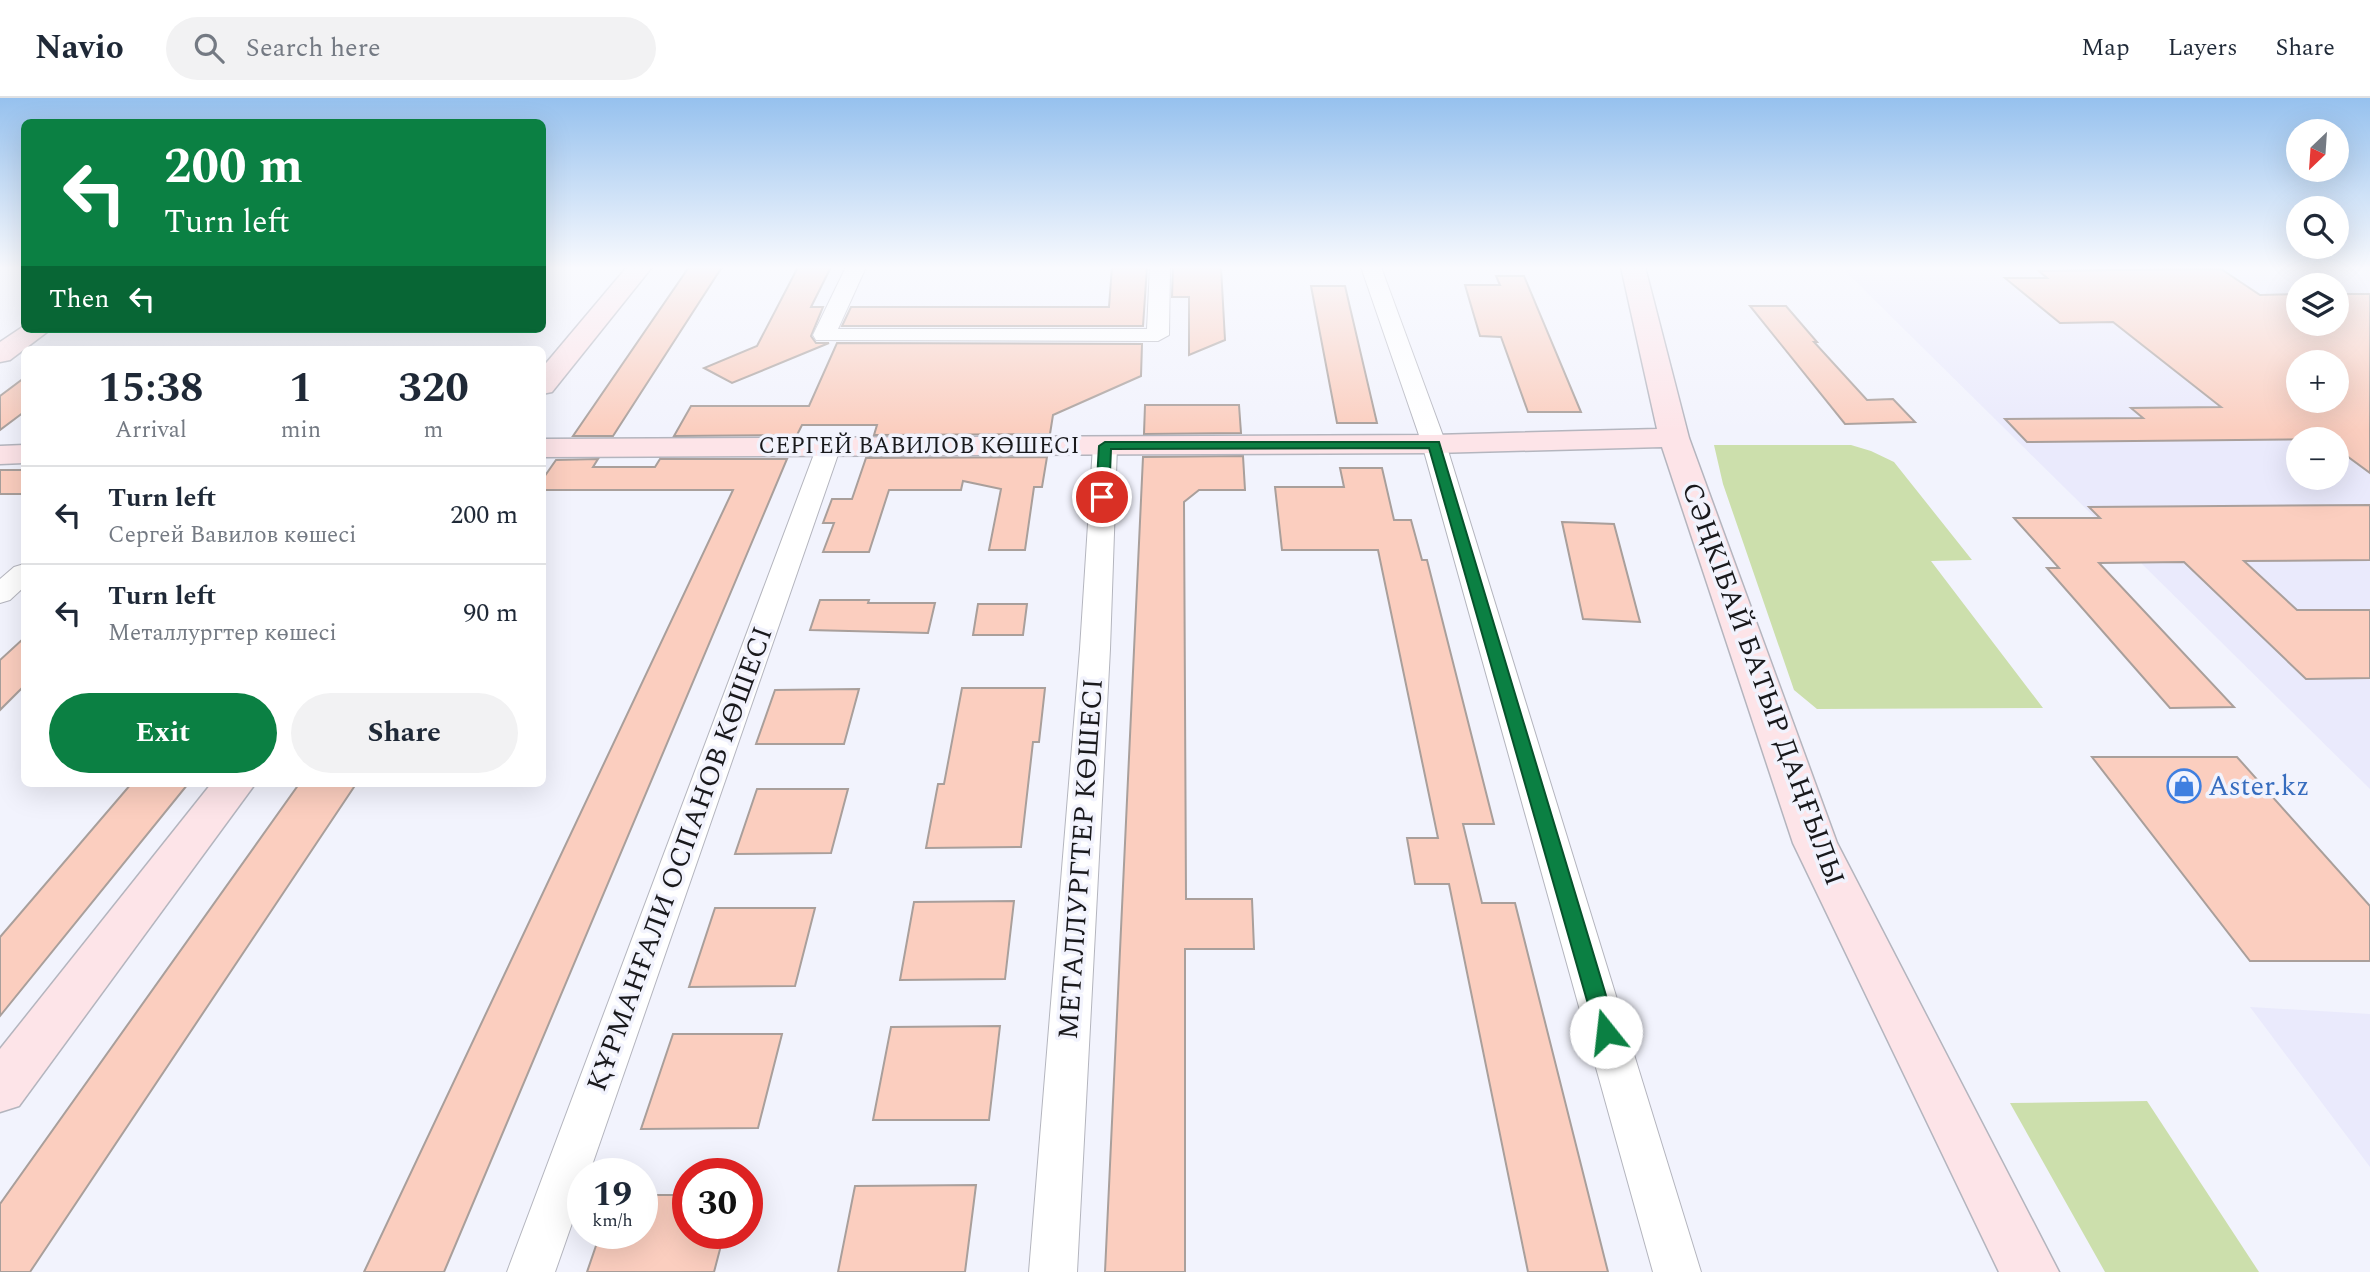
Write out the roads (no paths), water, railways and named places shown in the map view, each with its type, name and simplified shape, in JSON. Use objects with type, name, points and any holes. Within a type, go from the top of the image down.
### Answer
[{"type":"street","points":[[546,381],[595,322]]},
{"type":"street","points":[[830,322],[824,334],[1158,335],[1158,322]]},
{"type":"street","points":[[1391,322],[1434,444],[1677,1272]]},
{"type":"street","name":"СӘҢКІБАЙ БАТЫР ДАҢҒЫЛЫ","points":[[1646,322],[1674,438],[1815,843],[2030,1272]]},
{"type":"street","points":[[0,355],[32,333]]},
{"type":"street","name":"СЕРГЕЙ ВАВИЛОВ КӨШЕСІ","points":[[546,448],[1434,444],[1674,438]]},
{"type":"street","name":"ҚҰРМАНҒАЛИ ОСПАНОВ КӨШЕСІ","points":[[531,1272],[829,446]]},
{"type":"street","name":"МЕТАЛЛУРГТЕР КӨШЕСІ","points":[[1053,1272],[1095,649],[1105,446]]},
{"type":"street","points":[[0,455],[21,454]]},
{"type":"street","points":[[0,594],[21,576]]},
{"type":"street","points":[[0,1089],[232,787]]},
{"type":"place","name":"Aster.kz","points":[[2184,786]]}]
